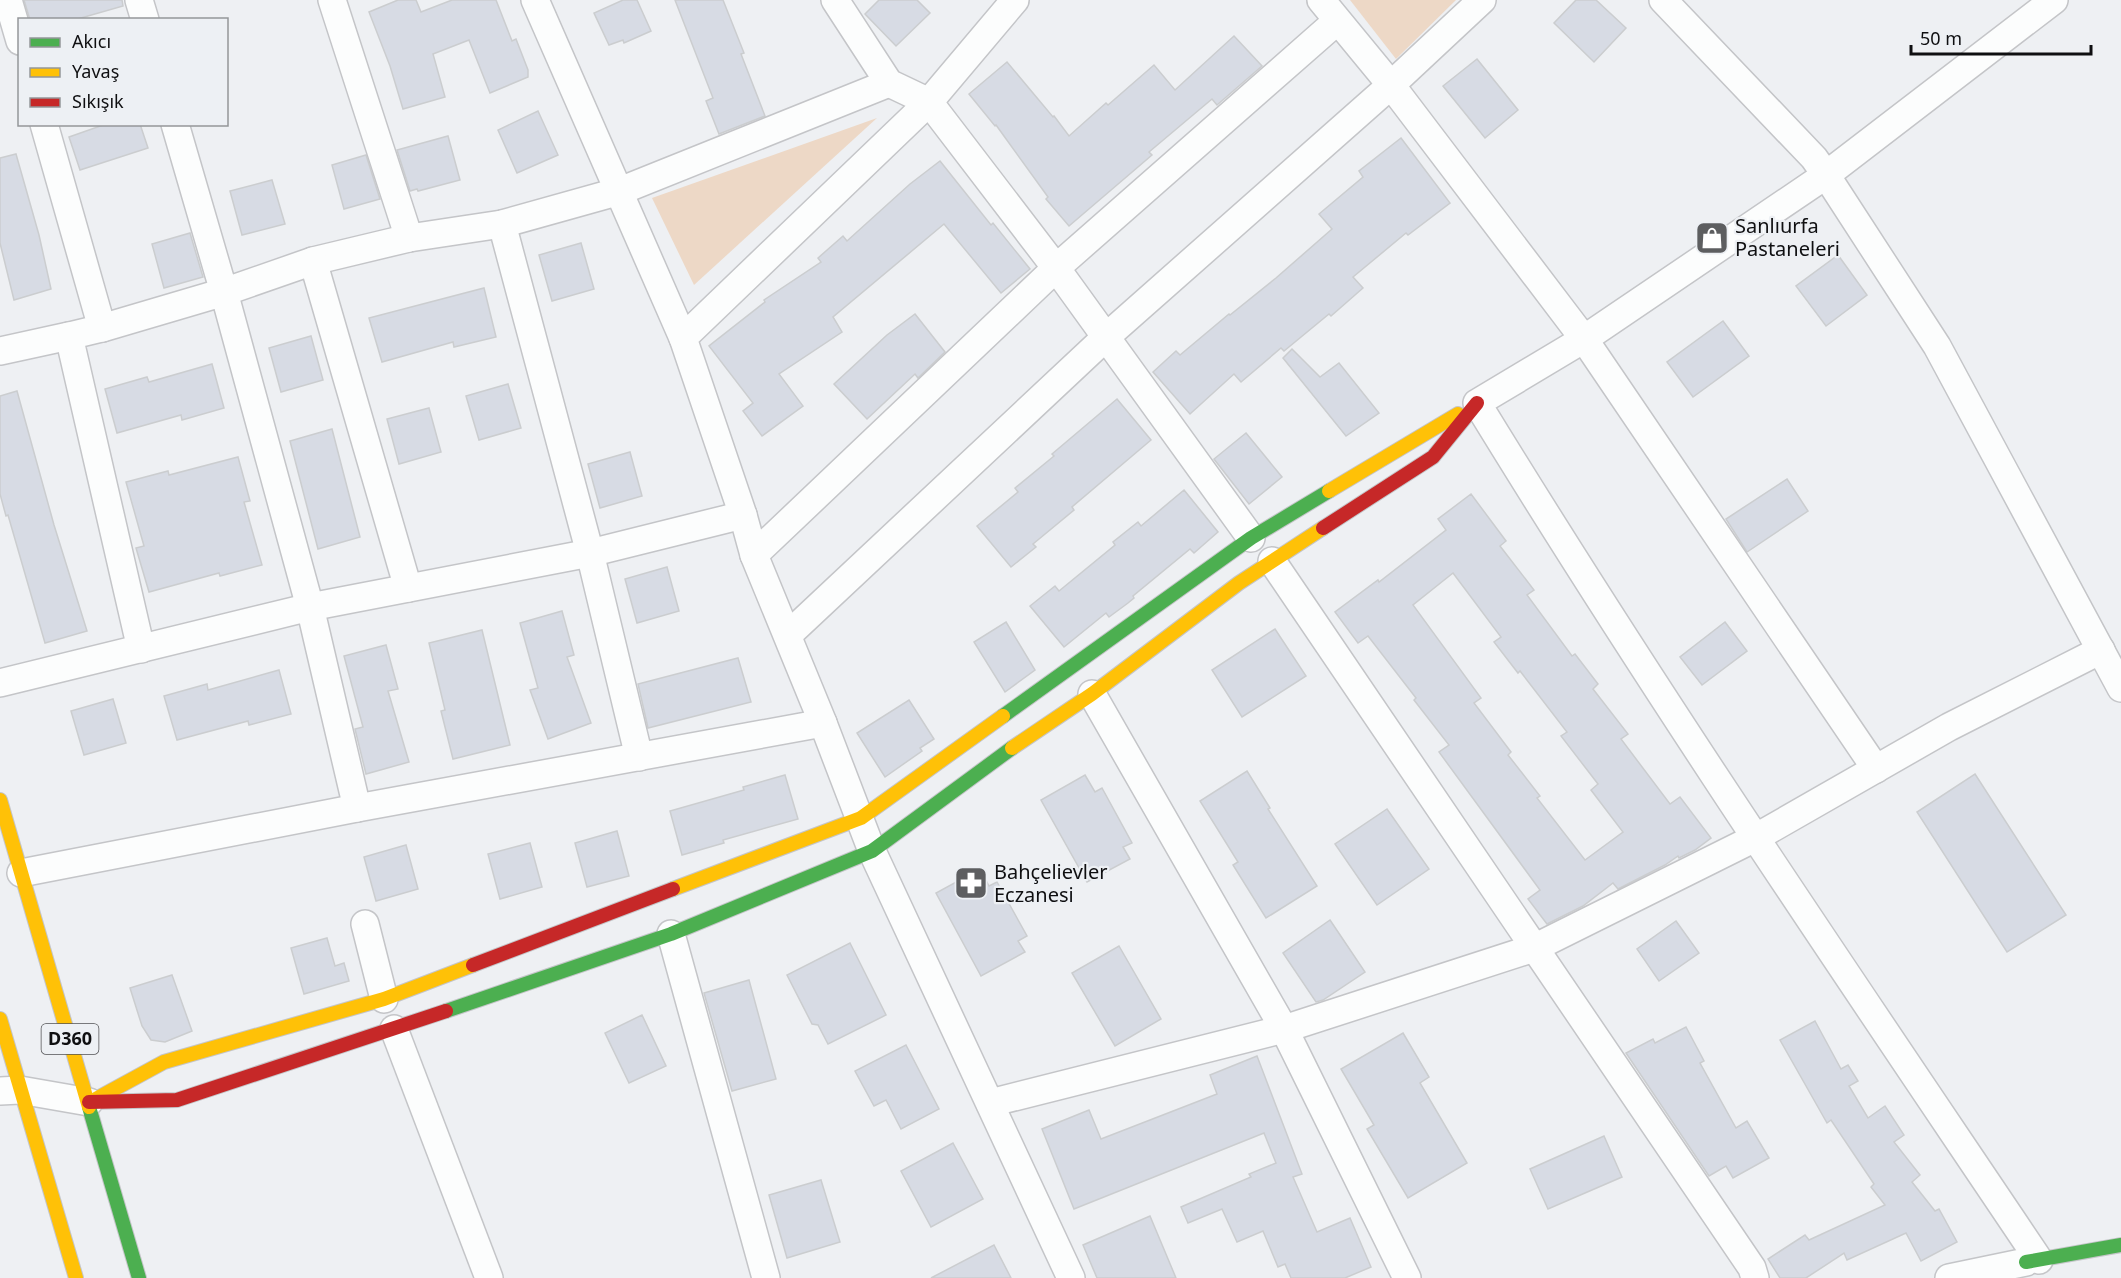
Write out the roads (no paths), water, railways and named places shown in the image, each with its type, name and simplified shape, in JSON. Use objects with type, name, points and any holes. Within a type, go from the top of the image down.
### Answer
[{"type":"main road","points":[[89,1102],[164,1062],[384,999],[861,818],[1251,538],[1477,403]]},
{"type":"main road","points":[[89,1102],[177,1100],[394,1029],[671,934],[872,851],[1035,731],[1092,694],[1239,583],[1433,457],[1477,403]]},
{"type":"main road","name":"D360","points":[[0,800],[139,1278]]},
{"type":"main road","points":[[0,1019],[10,1090],[76,1278]]},
{"type":"main road","points":[[2032,1261],[2121,1245]]},
{"type":"street","points":[[8,0],[18,34]]},
{"type":"street","points":[[139,0],[144,18]]},
{"type":"street","points":[[332,0],[409,238]]},
{"type":"street","points":[[535,0],[683,338],[743,515],[754,555],[861,818],[872,851],[1071,1278]]},
{"type":"street","points":[[835,0],[889,83],[929,102],[1056,268],[1251,538]]},
{"type":"street","points":[[683,338],[929,102],[1015,0]]},
{"type":"street","points":[[1321,0],[1391,85],[1584,339],[1876,769]]},
{"type":"street","points":[[788,635],[1106,337],[1391,85],[1482,0]]},
{"type":"street","points":[[1663,0],[1814,158],[1826,175],[1937,346],[2121,688]]},
{"type":"street","points":[[1949,1278],[2032,1261],[1755,838],[1547,516],[1477,403],[1584,339],[1826,175],[2054,0]]},
{"type":"street","points":[[754,555],[1056,268],[1337,21]]},
{"type":"street","points":[[0,351],[102,328],[224,292],[313,261],[409,238],[502,224],[620,191],[889,83]]},
{"type":"street","points":[[45,126],[102,328]]},
{"type":"street","points":[[176,126],[224,292],[310,607],[357,808]]},
{"type":"street","points":[[502,224],[590,553],[639,757]]},
{"type":"street","points":[[313,261],[408,588]]},
{"type":"street","points":[[69,336],[141,649]]},
{"type":"street","points":[[0,683],[310,607],[590,553],[743,515]]},
{"type":"street","points":[[1272,561],[1752,1268],[1755,1278]]},
{"type":"street","points":[[990,1103],[1284,1029],[1534,948],[1755,838],[1949,727],[2101,650]]},
{"type":"street","points":[[1092,694],[1284,1029],[1407,1278]]},
{"type":"street","points":[[21,873],[357,808],[823,723]]},
{"type":"street","points":[[365,924],[384,999]]},
{"type":"street","points":[[671,934],[766,1278]]},
{"type":"street","points":[[394,1029],[489,1278]]},
{"type":"street","points":[[10,1090],[89,1102]]},
{"type":"place","name":"Sanlıurfa Pastaneleri","points":[[1712,238]]},
{"type":"place","name":"Bahçelievler Eczanesi","points":[[971,883]]}]
